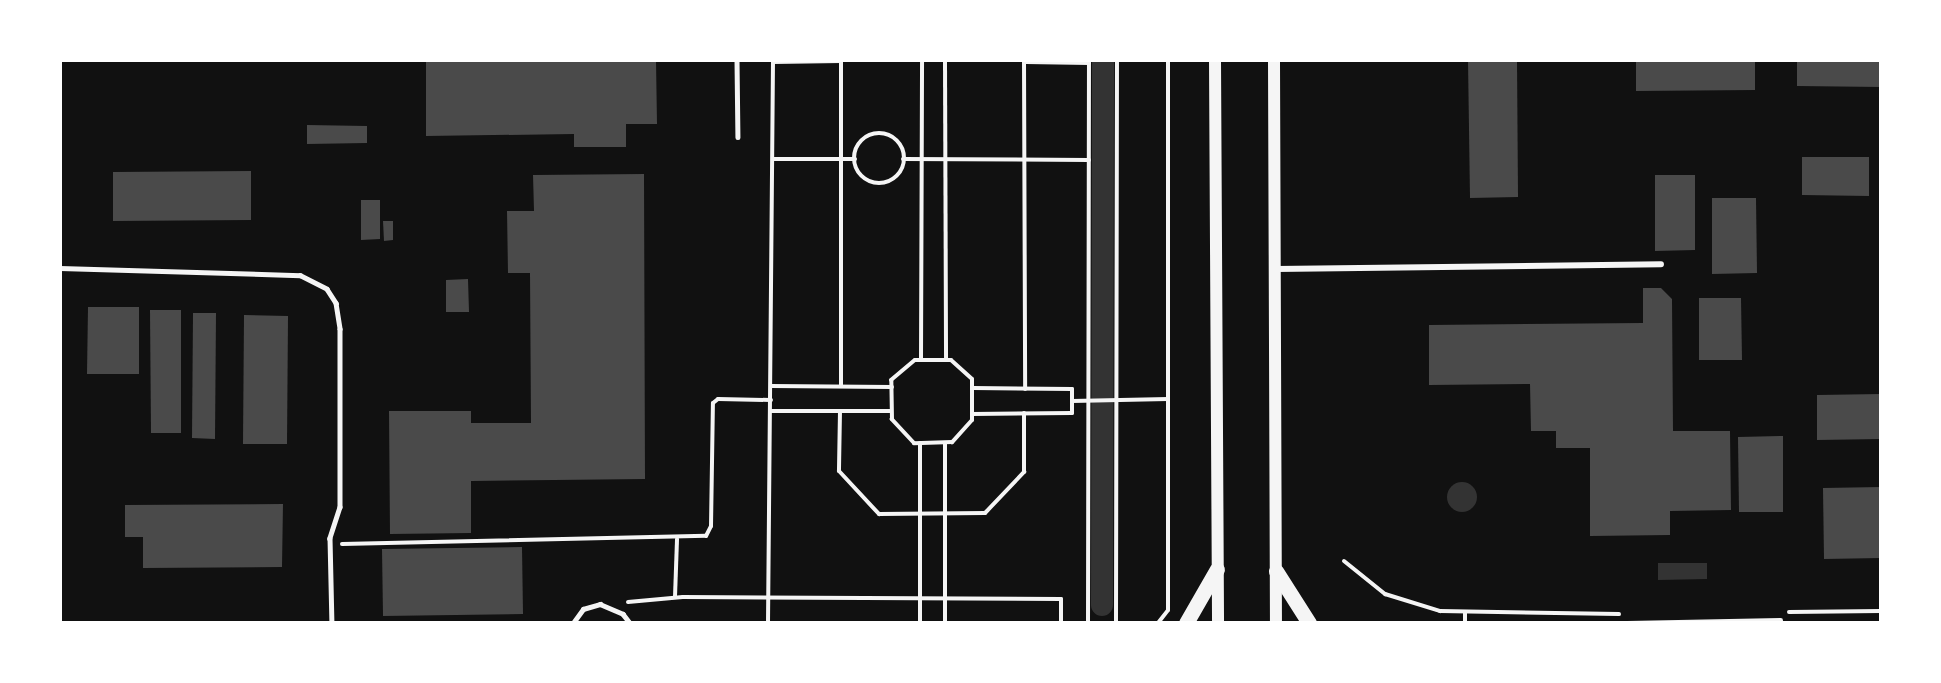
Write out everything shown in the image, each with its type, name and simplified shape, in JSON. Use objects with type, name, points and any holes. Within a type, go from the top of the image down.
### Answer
[{"type":"main road","points":[[1215,60],[1218,623]]},
{"type":"main road","points":[[1274,60],[1276,623]]},
{"type":"main road","points":[[1186,623],[1218,569]]},
{"type":"main road","points":[[1276,572],[1309,623]]},
{"type":"street","points":[[1276,269],[1661,264]]},
{"type":"lane","points":[[737,60],[738,137]]},
{"type":"lane","points":[[60,267],[300,275],[327,289],[336,303],[340,329],[340,507],[330,545],[332,623]]},
{"type":"lane","points":[[573,623],[583,609],[600,604],[623,614],[630,623]]},
{"type":"lane","points":[[1627,623],[1780,620]]},
{"type":"path","points":[[768,623],[774,159],[773,61],[842,60],[841,386]]},
{"type":"path","points":[[921,360],[922,60]]},
{"type":"path","points":[[945,60],[946,360]]},
{"type":"path","points":[[1116,623],[1114,401],[1117,60]]},
{"type":"path","points":[[1158,623],[1166,614],[1168,602],[1168,60]]},
{"type":"path","points":[[1024,389],[1025,61],[1089,61],[1088,623]]},
{"type":"path","points":[[888,133],[903,146],[903,159],[903,168],[891,181],[868,182],[856,169],[855,148],[868,134],[888,133]]},
{"type":"path","points":[[774,159],[855,159]]},
{"type":"path","points":[[903,159],[1089,160]]},
{"type":"path","points":[[915,360],[946,360],[951,360],[972,379],[972,420],[952,442],[914,443],[892,419],[891,380],[915,360]]},
{"type":"path","points":[[771,386],[892,387]]},
{"type":"path","points":[[972,414],[1072,412],[1072,389],[973,388]]},
{"type":"path","points":[[330,545],[677,539],[710,534],[713,403],[718,399],[771,399]]},
{"type":"path","points":[[1072,401],[1168,399]]},
{"type":"path","points":[[771,411],[891,411]]},
{"type":"path","points":[[840,411],[839,471],[879,514],[985,513],[1024,472],[1024,413]]},
{"type":"path","points":[[920,443],[920,623]]},
{"type":"path","points":[[945,443],[945,623]]},
{"type":"path","points":[[675,597],[677,539]]},
{"type":"path","points":[[1344,561],[1385,594],[1420,606],[1465,613],[1465,623]]},
{"type":"path","points":[[600,604],[675,597],[920,600],[1061,598],[1061,623]]},
{"type":"shaded area","points":[[1462,482],[1473,486],[1477,497],[1473,508],[1462,512],[1451,508],[1447,497],[1451,486]]},
{"type":"shaded area","points":[[1658,563],[1707,563],[1707,579],[1658,580]]},
{"type":"building","points":[[426,60],[656,60],[657,124],[626,124],[626,147],[574,147],[574,134],[426,136]]},
{"type":"building","points":[[1468,60],[1517,60],[1518,197],[1470,198]]},
{"type":"building","points":[[1636,60],[1755,60],[1755,90],[1636,91]]},
{"type":"building","points":[[1797,60],[1881,60],[1881,87],[1797,86]]},
{"type":"building","points":[[307,125],[367,126],[367,143],[307,144]]},
{"type":"building","points":[[1802,157],[1869,157],[1869,196],[1802,195]]},
{"type":"building","points":[[251,171],[251,220],[113,221],[113,172]]},
{"type":"building","points":[[644,174],[645,479],[471,481],[471,533],[390,534],[389,411],[471,411],[471,423],[531,423],[530,273],[508,273],[507,211],[534,211],[533,175]]},
{"type":"building","points":[[1655,175],[1695,175],[1695,250],[1655,251]]},
{"type":"building","points":[[1712,198],[1756,198],[1757,273],[1712,274]]},
{"type":"building","points":[[361,200],[380,200],[380,239],[361,240]]},
{"type":"building","points":[[383,221],[393,221],[393,240],[384,241]]},
{"type":"building","points":[[468,279],[469,312],[446,312],[446,280]]},
{"type":"building","points":[[1643,288],[1661,288],[1672,299],[1673,431],[1730,431],[1731,510],[1670,511],[1670,535],[1590,536],[1590,448],[1556,448],[1556,431],[1531,431],[1530,384],[1429,385],[1429,325],[1643,323]]},
{"type":"building","points":[[1699,298],[1741,298],[1742,360],[1699,360]]},
{"type":"building","points":[[88,307],[139,307],[139,374],[87,374]]},
{"type":"building","points":[[150,310],[181,310],[181,433],[151,433]]},
{"type":"building","points":[[193,313],[216,313],[215,439],[192,438]]},
{"type":"building","points":[[244,315],[288,316],[287,444],[243,444]]},
{"type":"building","points":[[1881,394],[1881,439],[1817,440],[1817,395]]},
{"type":"building","points":[[1783,436],[1783,512],[1739,512],[1738,437]]},
{"type":"building","points":[[1881,487],[1881,558],[1824,559],[1823,488]]},
{"type":"building","points":[[283,504],[282,567],[143,568],[143,537],[125,537],[125,505]]},
{"type":"building","points":[[522,547],[523,614],[383,616],[382,549]]},
{"type":"waterway","points":[[1102,605],[1103,60]]}]
